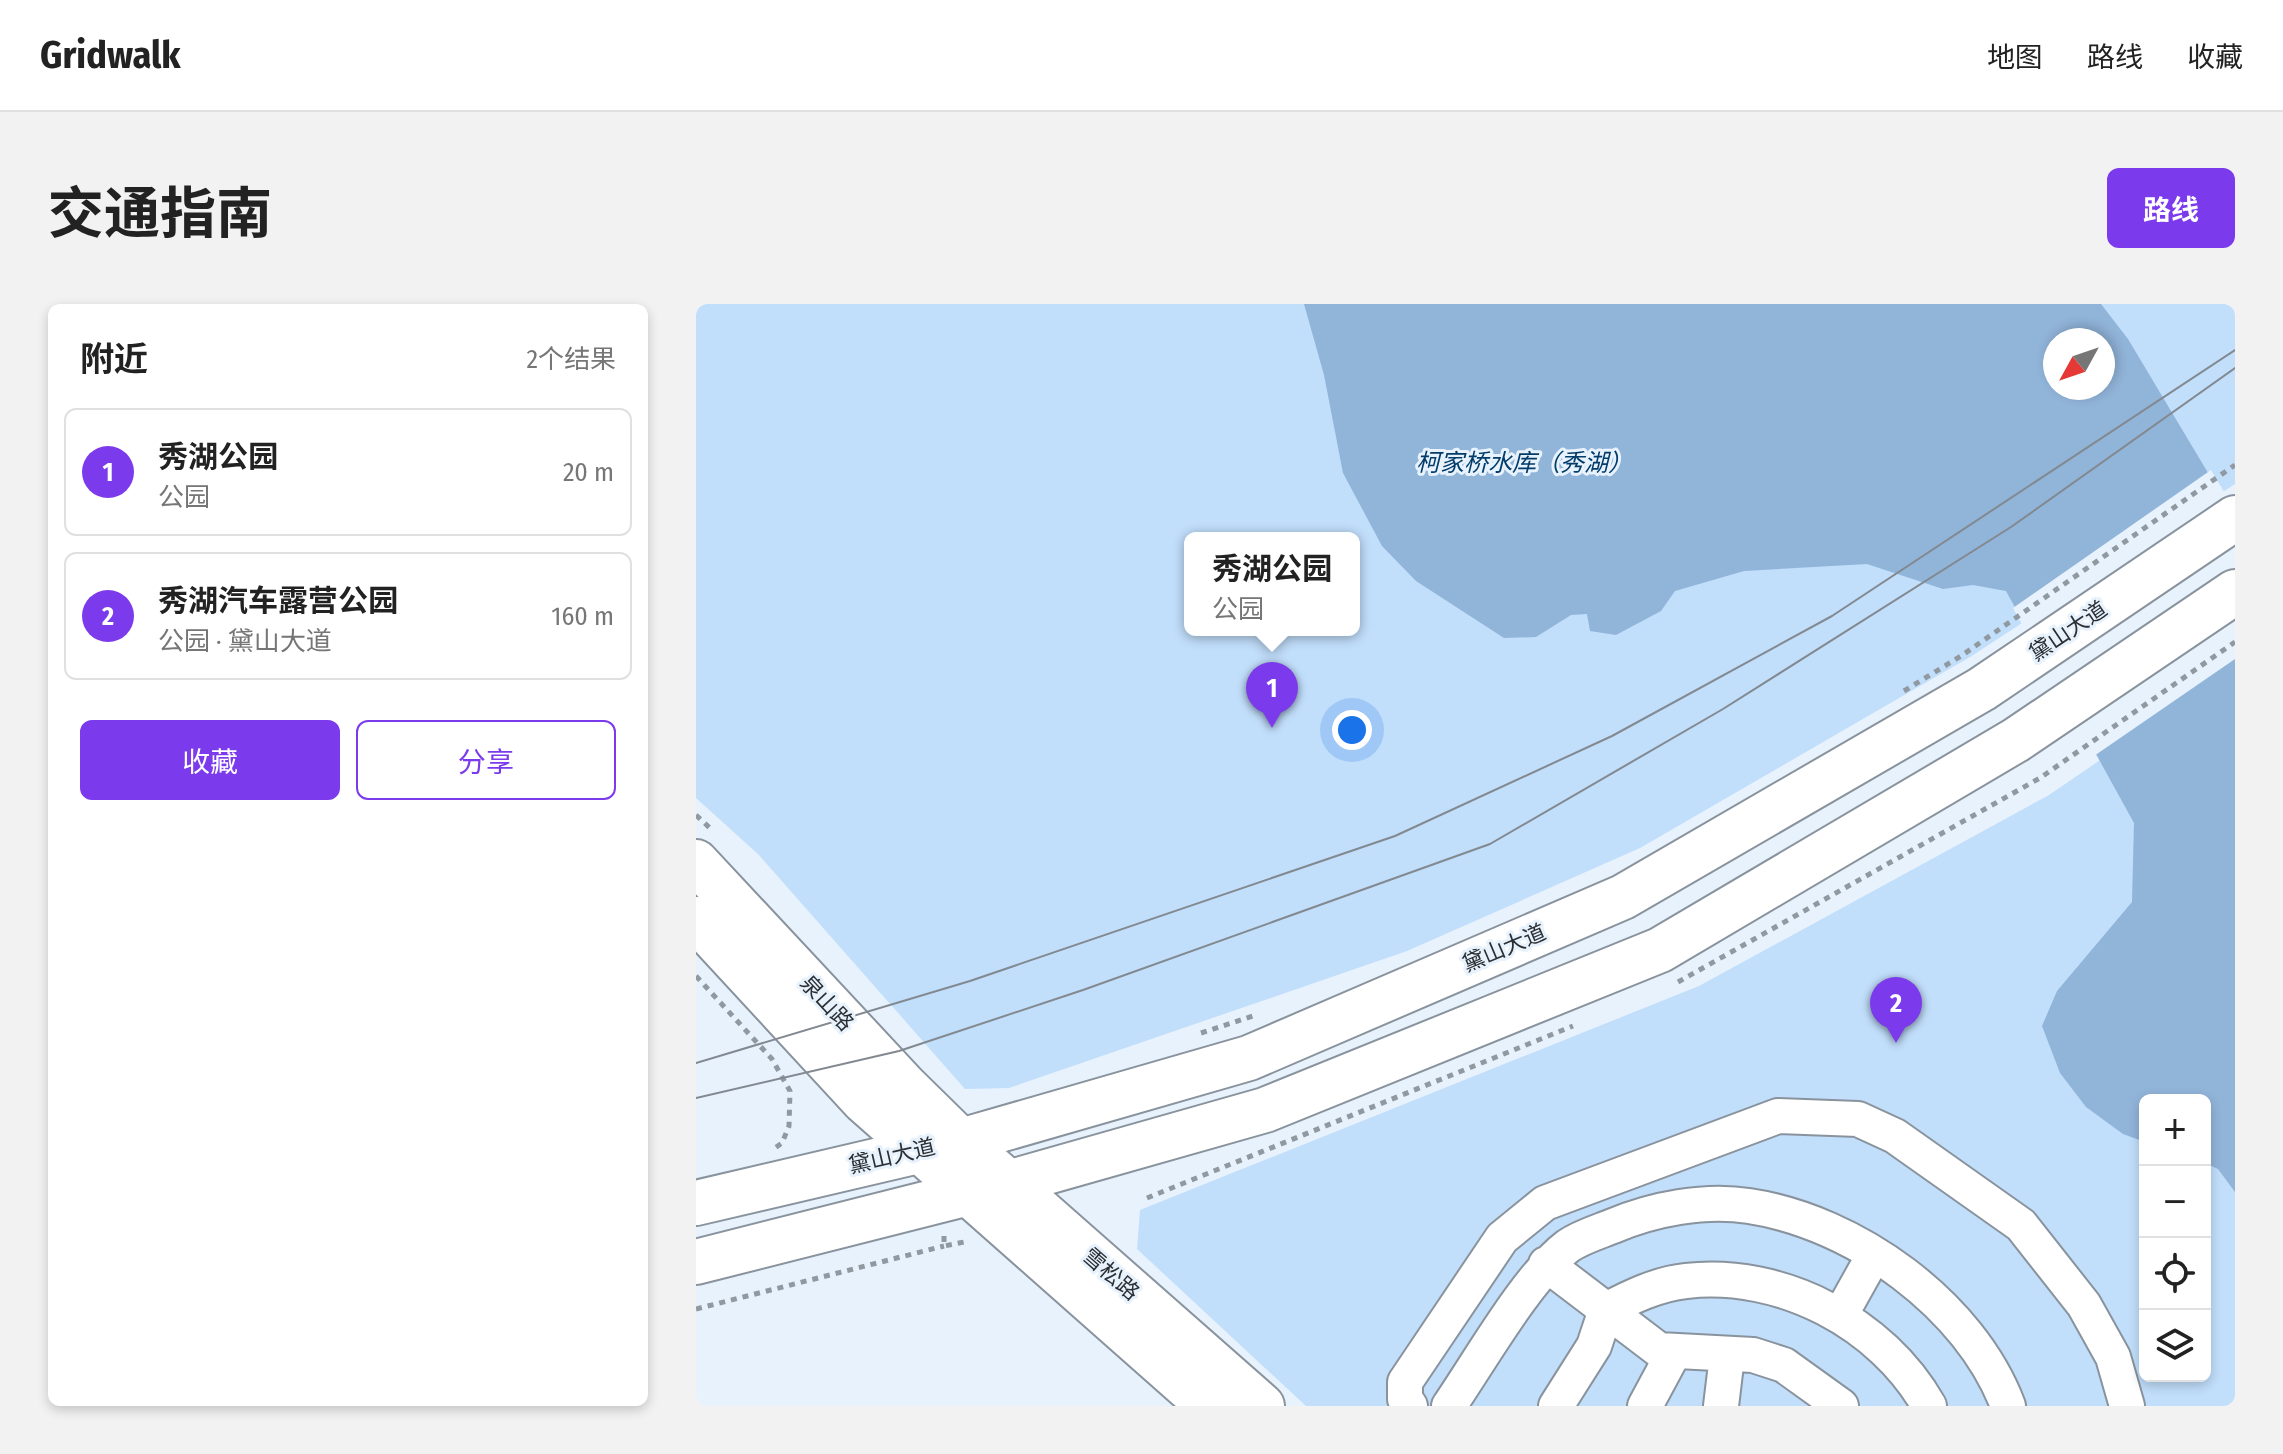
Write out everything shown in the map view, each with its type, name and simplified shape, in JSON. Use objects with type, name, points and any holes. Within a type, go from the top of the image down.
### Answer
[{"type":"main road","name":"黛山大道","points":[[696,1203],[916,1149],[961,1141],[1249,1058],[1623,897],[1972,672],[2235,518]]},
{"type":"main road","points":[[696,1262],[989,1188],[1265,1110],[1660,950],[2016,740],[2235,592]]},
{"type":"main road","name":"泉山路","points":[[697,864],[905,1086],[961,1141]]},
{"type":"main road","name":"泉山路","points":[[696,919],[864,1101],[916,1149]]},
{"type":"main road","name":"雪松路","points":[[961,1141],[989,1188],[1209,1406]]},
{"type":"main road","name":"雪松路","points":[[916,1149],[989,1188],[1262,1406]]},
{"type":"lane","points":[[1410,1406],[1405,1399],[1405,1382],[1502,1238],[1545,1203],[1778,1116],[1817,1115],[1858,1119],[1895,1136],[2021,1225],[2084,1305],[2113,1357],[2127,1406]]},
{"type":"lane","points":[[1449,1406],[1546,1264],[1571,1243],[1644,1213],[1694,1207],[1748,1206],[1814,1222],[1874,1255],[1918,1287],[1957,1324],[1999,1380],[2008,1406]]},
{"type":"lane","points":[[1841,1314],[1874,1255]]},
{"type":"lane","points":[[1546,1264],[1659,1350],[1673,1354],[1753,1355],[1784,1365],[1841,1406]]},
{"type":"lane","points":[[1556,1406],[1594,1346],[1606,1310],[1646,1290],[1686,1281],[1723,1281],[1793,1293],[1841,1314],[1893,1357],[1929,1406]]},
{"type":"lane","points":[[1645,1406],[1673,1354]]},
{"type":"lane","points":[[1721,1406],[1727,1356]]},
{"type":"path","points":[[1894,697],[1972,672],[2235,465]]},
{"type":"path","points":[[2040,778],[2235,642]]},
{"type":"path","points":[[696,976],[772,1059],[790,1091],[789,1126],[782,1143],[769,1152]]},
{"type":"path","points":[[1192,1036],[1265,1011]]},
{"type":"path","points":[[944,1236],[944,1246]]},
{"type":"path","points":[[696,1309],[964,1240],[973,1242]]},
{"type":"shaded area","points":[[696,304],[2235,304],[2235,484],[1970,657],[1640,848],[1407,951],[1009,1088],[965,1089],[759,855],[696,798]]},
{"type":"shaded area","points":[[2235,668],[2235,1406],[1306,1406],[1137,1249],[1140,1210],[1699,986],[2049,795]]},
{"type":"water","name":"柯家桥水库（秀湖）","points":[[1304,304],[2101,304],[2128,339],[2235,518],[2235,1192],[2218,1169],[2211,1166],[2211,1094],[2139,1094],[2139,1140],[2123,1134],[2086,1107],[2060,1073],[2042,1026],[2057,991],[2132,902],[2134,823],[2006,591],[1973,585],[1943,589],[1867,564],[1744,571],[1675,591],[1661,611],[1616,635],[1590,631],[1587,614],[1571,615],[1536,637],[1504,638],[1416,581],[1382,546],[1343,473],[1324,375]]},
{"type":"pier","points":[[2211,470],[2235,510],[2235,659],[2094,756],[2013,608]]},
{"type":"tram line","points":[[696,1063],[970,981],[1395,836],[1612,736],[1832,616],[2235,350]]},
{"type":"tram line","points":[[696,1098],[899,1051],[1083,990],[1490,844],[1723,709],[2011,527],[2235,368]]},
{"type":"place","name":"秀湖公园","points":[[1272,728]]},
{"type":"place","name":"秀湖汽车露营公园","points":[[1896,1043]]}]
